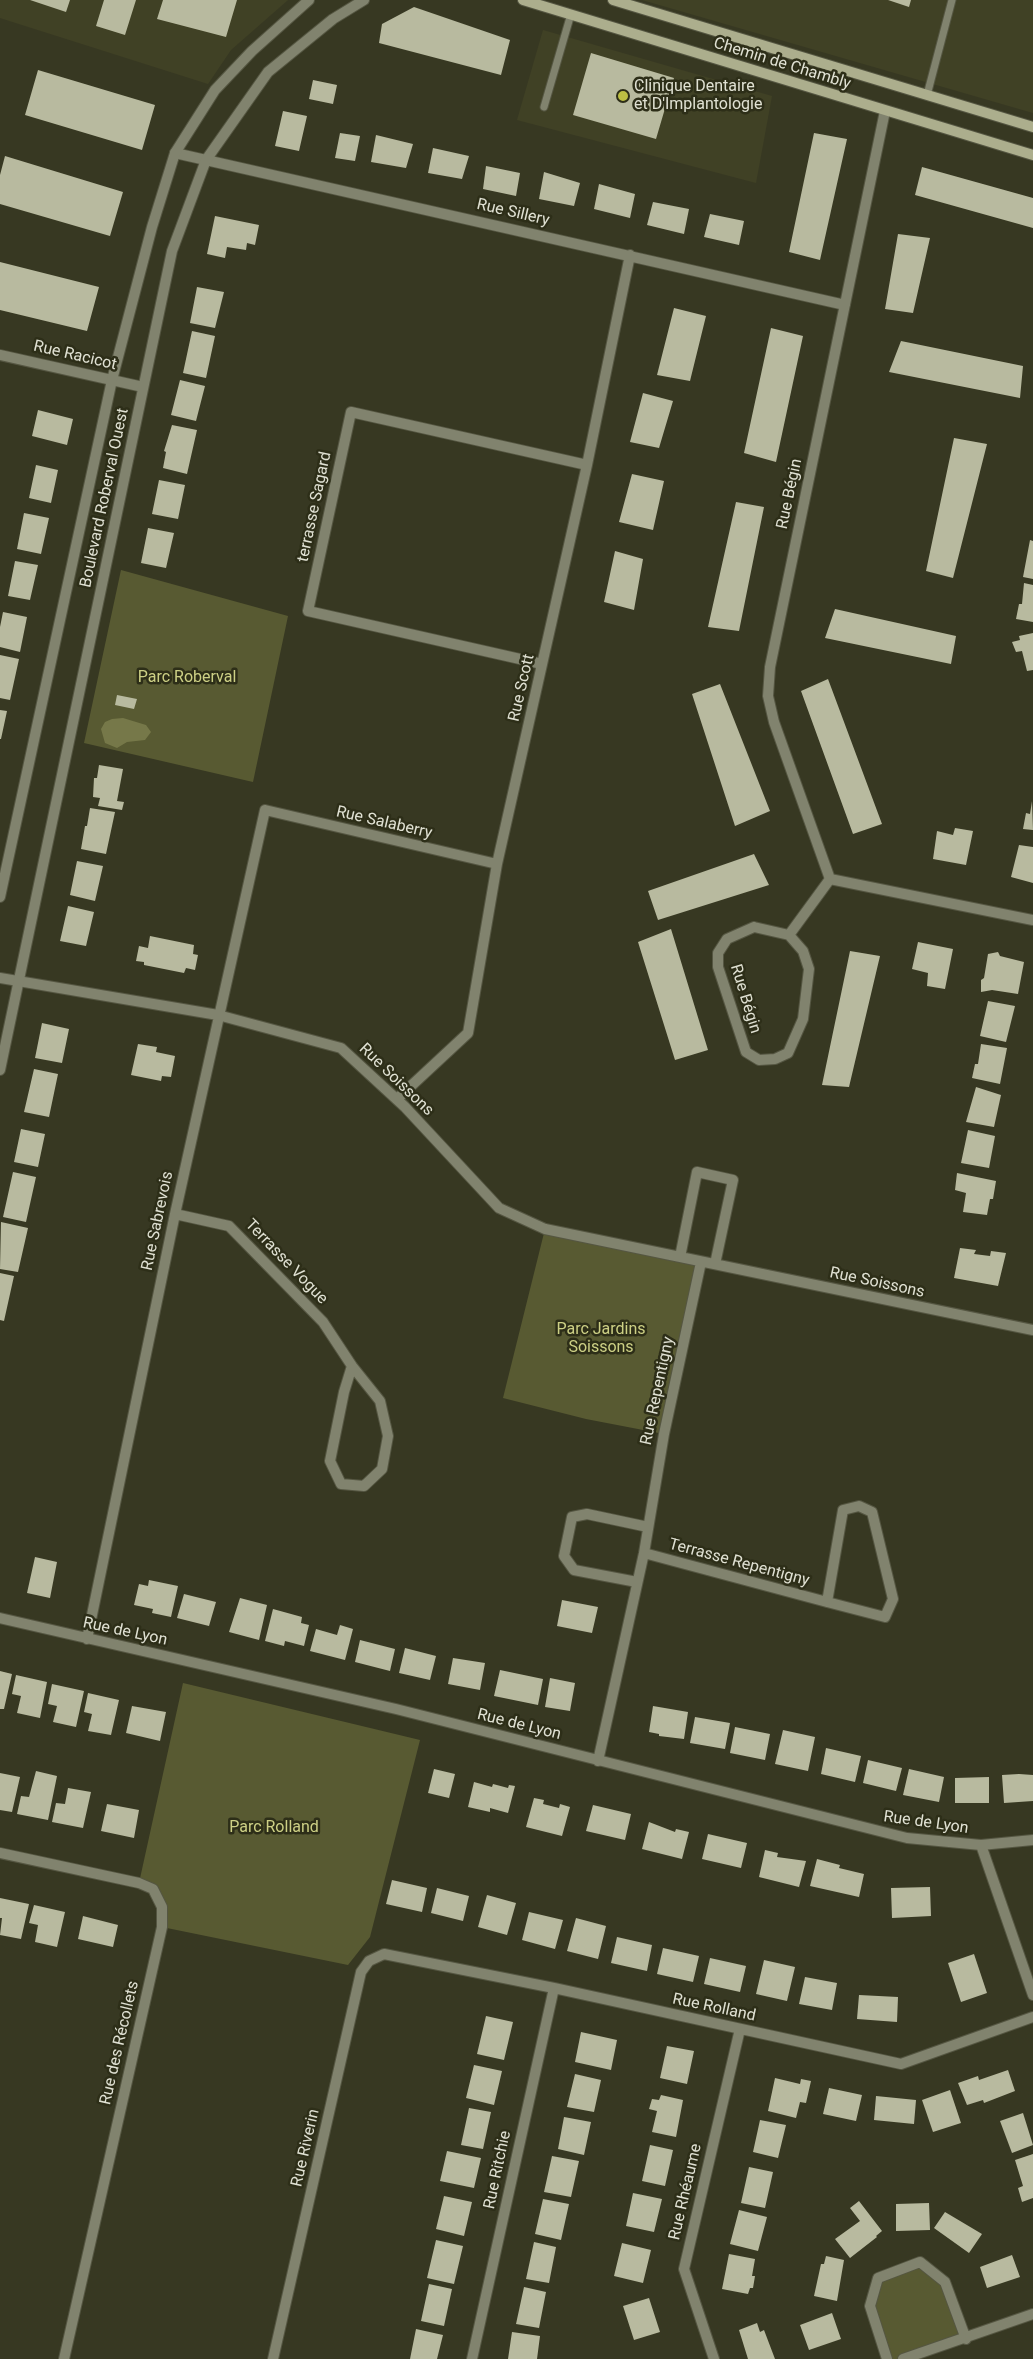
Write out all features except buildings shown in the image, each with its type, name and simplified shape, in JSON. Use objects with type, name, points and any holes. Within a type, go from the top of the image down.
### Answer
[{"type":"main road","name":"Chemin de Chambly","points":[[523,0],[1033,155]]},
{"type":"main road","name":"Chemin de Chambly","points":[[613,0],[1033,127]]},
{"type":"street","name":"Boulevard Roberval Ouest","points":[[0,897],[112,380],[152,227],[175,153],[216,90],[252,51],[309,0]]},
{"type":"street","name":"Boulevard Roberval Ouest","points":[[0,1070],[172,251],[206,160],[268,72],[333,19],[364,0]]},
{"type":"street","name":"Rue Bégin","points":[[830,879],[774,722],[768,696],[770,667],[885,111]]},
{"type":"street","name":"Rue Sillery","points":[[175,153],[845,305]]},
{"type":"street","name":"Rue Scott","points":[[396,1099],[468,1033],[497,864],[587,465],[630,255]]},
{"type":"street","name":"Rue Racicot","points":[[0,355],[143,387]]},
{"type":"street","name":"terrasse Sagard","points":[[542,664],[308,611],[351,412],[587,465]]},
{"type":"street","name":"Rue Salaberry","points":[[265,810],[497,864]]},
{"type":"street","name":"Rue Sabrevois","points":[[87,1639],[175,1214],[218,1014],[265,810]]},
{"type":"street","points":[[789,935],[830,879],[1033,920]]},
{"type":"street","name":"Rue Bégin","points":[[754,927],[789,935],[803,951],[809,969],[802,1019],[788,1053],[775,1059],[759,1060],[746,1052],[718,967],[718,953],[728,939],[754,927]]},
{"type":"street","name":"Rue Soissons","points":[[0,978],[218,1014],[341,1048],[396,1099],[498,1208],[545,1229],[1033,1330]]},
{"type":"street","points":[[680,1257],[697,1172],[733,1180],[716,1264]]},
{"type":"street","name":"Terrasse Vogue","points":[[175,1214],[229,1226],[323,1322],[352,1366],[380,1401],[388,1436],[382,1469],[364,1486],[341,1484],[330,1461],[344,1392],[352,1366]]},
{"type":"street","name":"Rue Repentigny","points":[[598,1760],[644,1553],[664,1434],[701,1262]]},
{"type":"street","name":"Terrasse Repentigny","points":[[644,1553],[827,1602],[885,1616],[893,1599],[872,1512],[859,1506],[843,1510],[827,1602]]},
{"type":"street","points":[[637,1582],[574,1570],[564,1556],[572,1518],[587,1514],[648,1527]]},
{"type":"street","name":"Rue de Lyon","points":[[0,1618],[386,1707],[906,1838],[981,1845],[1033,1840]]},
{"type":"street","points":[[981,1845],[1033,1995]]},
{"type":"street","name":"Rue des Récollets","points":[[0,1853],[139,1883],[153,1889],[162,1907],[162,1927],[64,2359]]},
{"type":"street","name":"Rue Rolland","points":[[384,1954],[554,1988],[901,2064],[1033,2017]]},
{"type":"street","name":"Rue Riverin","points":[[273,2359],[361,1972],[369,1961],[384,1954]]},
{"type":"street","name":"Rue Ritchie","points":[[472,2359],[554,1988]]},
{"type":"street","name":"Rue Rhéaume","points":[[714,2359],[684,2268],[740,2029]]},
{"type":"street","points":[[887,2359],[870,2306],[878,2278],[920,2262],[945,2282],[966,2339]]},
{"type":"street","points":[[903,2359],[966,2339],[1033,2314]]},
{"type":"lane","points":[[927,95],[952,0]]},
{"type":"lane","points":[[544,107],[571,14]]},
{"type":"shaded area","points":[[0,0],[288,0],[231,50],[208,84],[0,18]]},
{"type":"shaded area","points":[[642,0],[1033,0],[1033,113]]},
{"type":"shaded area","points":[[543,30],[772,96],[756,183],[517,120]]},
{"type":"shaded area","points":[[123,718],[146,725],[151,732],[145,740],[127,742],[117,748],[105,743],[101,729],[105,722]]},
{"type":"green space","name":"Parc Roberval","points":[[121,570],[288,616],[253,782],[84,743]]},
{"type":"green space","name":"Parc Jardins Soissons","points":[[545,1229],[701,1262],[664,1434],[586,1419],[503,1398]]},
{"type":"green space","name":"Parc Rolland","points":[[183,1683],[420,1740],[370,1937],[348,1965],[162,1927],[153,1889],[139,1883]]},
{"type":"green space","points":[[920,2262],[945,2282],[966,2339],[903,2359],[887,2359],[870,2306],[878,2278]]},
{"type":"place","name":"Clinique Dentaire et D'Implantologie","points":[[623,96]]}]
